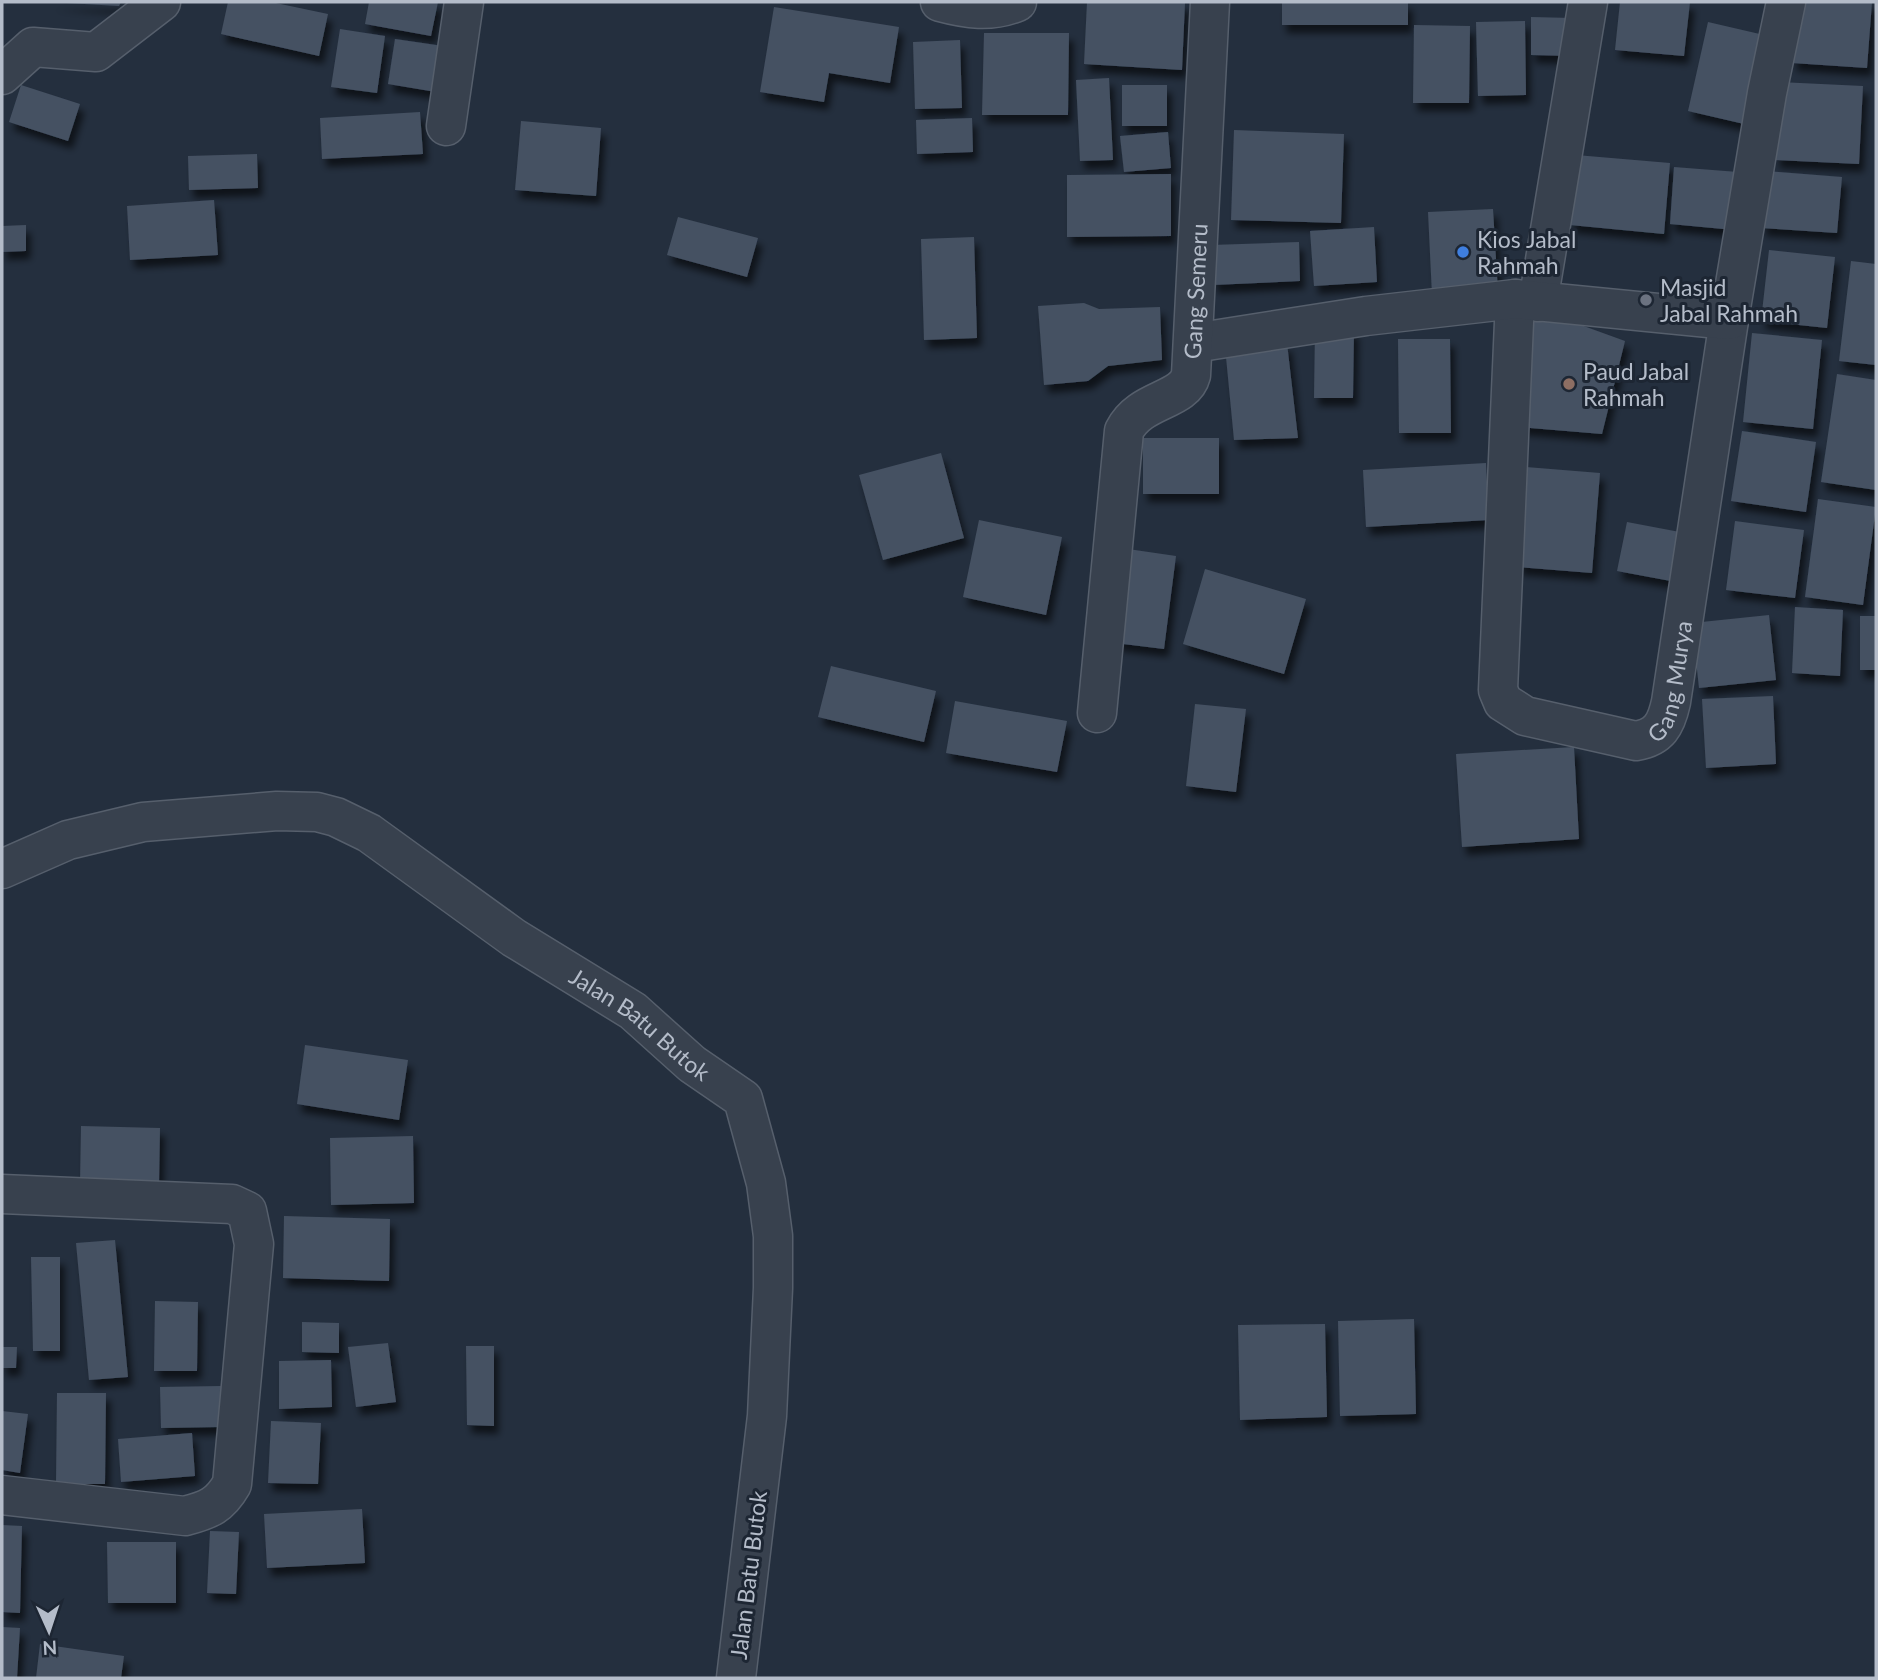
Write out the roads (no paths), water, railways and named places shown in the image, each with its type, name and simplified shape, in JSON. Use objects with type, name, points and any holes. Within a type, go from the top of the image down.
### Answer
[{"type":"street","points":[[2,75],[33,47],[96,52],[161,2]]},
{"type":"street","points":[[446,126],[464,2]]},
{"type":"street","points":[[940,2],[965,9],[991,8],[1017,2]]},
{"type":"street","name":"Gang Semeru","points":[[1097,713],[1125,431],[1143,407],[1183,389],[1190,380],[1210,2]]},
{"type":"street","name":"Gang Murya","points":[[1588,2],[1527,300],[1498,690],[1503,702],[1525,716],[1636,741],[1657,734],[1669,714],[1729,320],[1767,93],[1786,2]]},
{"type":"street","points":[[1194,343],[1366,316],[1527,300],[1729,320]]},
{"type":"street","name":"Jalan Batu Butok","points":[[2,869],[68,840],[143,822],[277,811],[317,812],[336,817],[369,833],[514,938],[633,1011],[692,1064],[743,1099],[765,1183],[774,1236],[766,1416],[736,1678]]},
{"type":"street","points":[[2,1194],[232,1204],[247,1211],[254,1244],[232,1484],[223,1499],[211,1510],[185,1517],[2,1495]]},
{"type":"place","name":"Kios Jabal Rahmah","points":[[1463,252]]},
{"type":"place","name":"Masjid Jabal Rahmah","points":[[1646,300]]},
{"type":"place","name":"Paud Jabal Rahmah","points":[[1569,384]]}]
